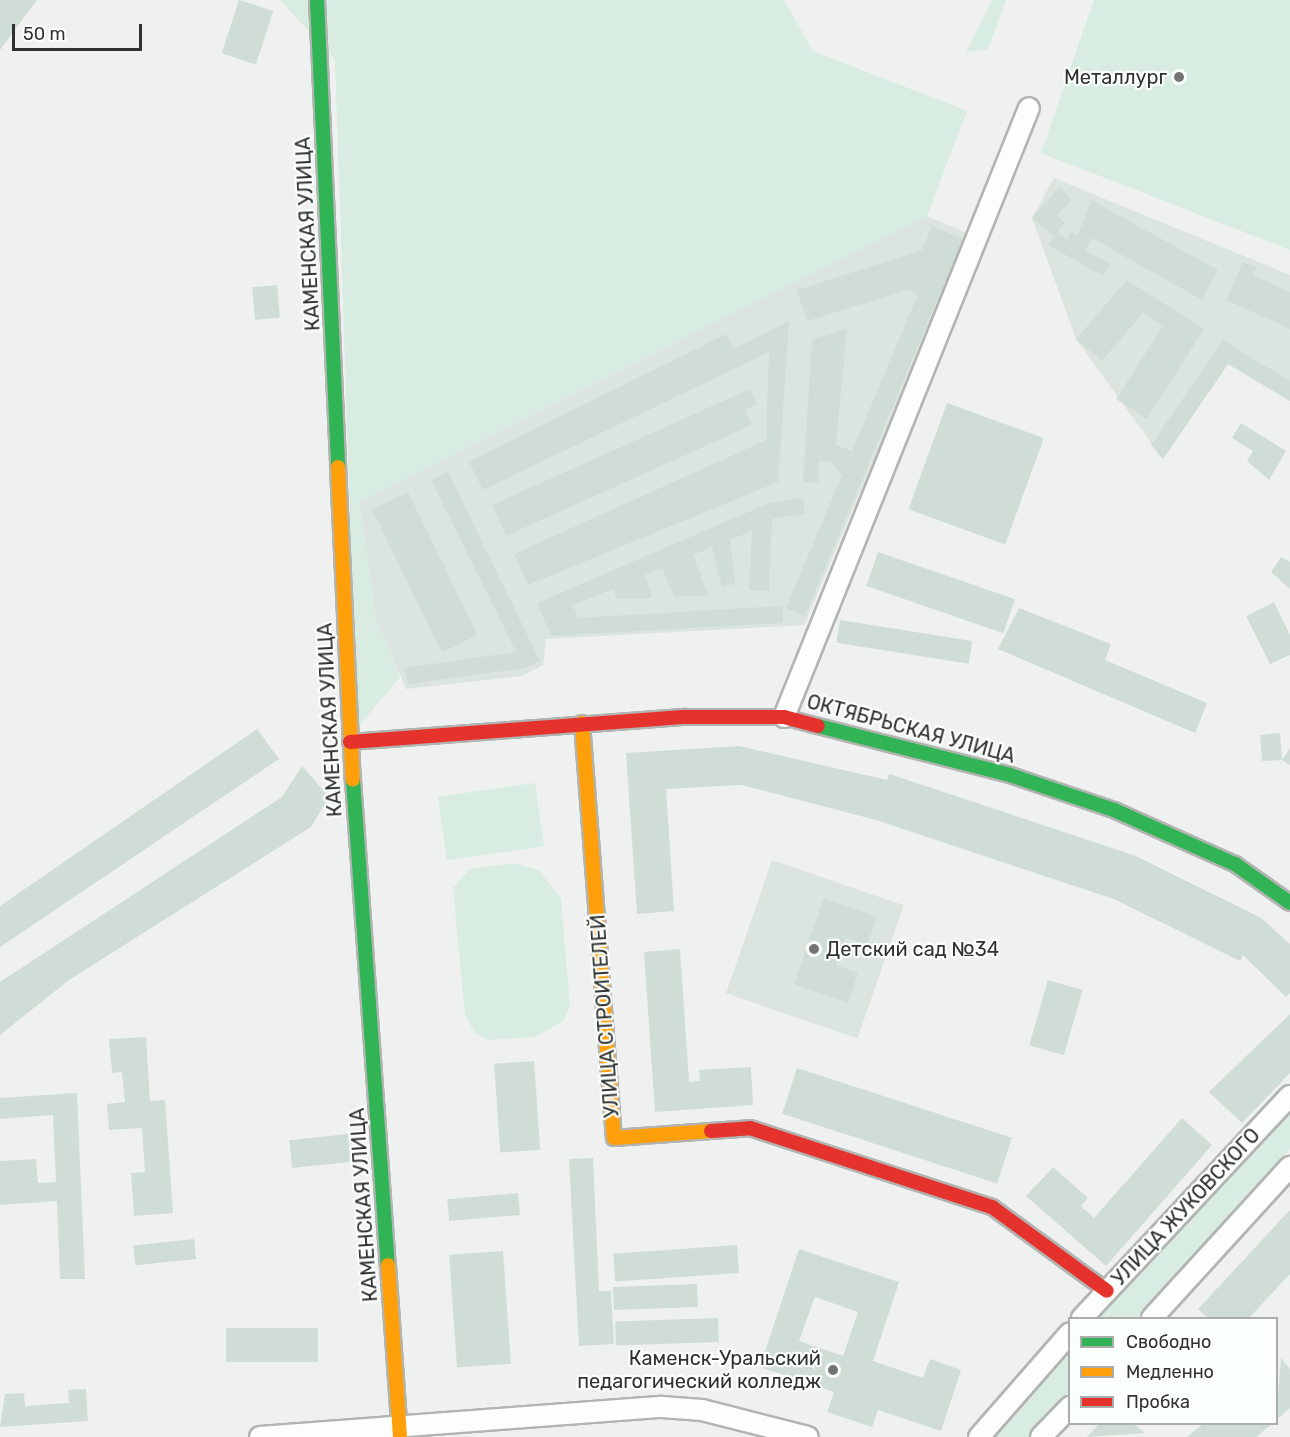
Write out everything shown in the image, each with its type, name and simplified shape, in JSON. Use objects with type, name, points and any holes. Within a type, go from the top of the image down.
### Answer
[{"type":"street","name":"КАМЕНСКАЯ УЛИЦА","points":[[317,0],[350,742],[399,1431]]},
{"type":"street","points":[[784,717],[1029,108]]},
{"type":"street","name":"ОКТЯБРЬСКАЯ УЛИЦА","points":[[350,742],[582,723],[784,717],[1010,775],[1113,810],[1235,864],[1290,903]]},
{"type":"street","name":"УЛИЦА СТРОИТЕЛЕЙ","points":[[582,723],[614,1138],[750,1128],[992,1207],[1107,1291]]},
{"type":"street","name":"УЛИЦА ЖУКОВСКОГО","points":[[1083,1317],[1290,1096]]},
{"type":"street","points":[[1153,1317],[1290,1167]]},
{"type":"street","points":[[979,1437],[1068,1335]]},
{"type":"street","points":[[260,1437],[399,1431],[662,1407],[702,1410],[808,1437]]},
{"type":"street","points":[[1041,1437],[1068,1409]]},
{"type":"shaded area","points":[[1054,178],[1290,275],[1290,401],[1228,364],[1163,459],[1076,339],[1032,218]]},
{"type":"shaded area","points":[[927,216],[969,234],[804,625],[546,639],[543,665],[522,676],[406,689],[376,620],[359,502]]},
{"type":"shaded area","name":"Детский сад №34","points":[[772,860],[903,905],[858,1039],[726,993]]},
{"type":"green space","points":[[280,0],[784,0],[813,51],[967,111],[927,216],[359,502],[376,620],[400,677],[357,728],[335,60]]},
{"type":"green space","points":[[992,0],[1006,0],[988,49],[966,52]]},
{"type":"green space","name":"Металлург","points":[[1094,0],[1290,0],[1290,250],[1041,153]]},
{"type":"green space","points":[[535,783],[544,846],[447,860],[438,797]]},
{"type":"green space","points":[[513,863],[539,870],[561,899],[570,1007],[563,1021],[535,1037],[488,1040],[475,1033],[465,1015],[453,888],[470,869]]},
{"type":"green space","points":[[1290,1106],[1290,1149],[1138,1317],[1100,1317]]},
{"type":"green space","points":[[1068,1352],[1068,1395],[1031,1437],[992,1437]]},
{"type":"building","points":[[0,0],[37,0],[0,50]]},
{"type":"building","points":[[239,0],[273,11],[256,64],[222,53]]},
{"type":"building","points":[[1059,187],[1072,199],[1057,216],[1065,223],[1057,233],[1067,239],[1071,232],[1078,235],[1091,200],[1218,270],[1202,300],[1092,238],[1085,250],[1110,264],[1103,276],[1048,245],[1053,236],[1032,218]]},
{"type":"building","points":[[932,226],[963,239],[805,616],[786,608],[842,475],[831,462],[819,461],[818,483],[803,482],[812,339],[847,329],[836,445],[852,451],[918,294],[908,290],[807,321],[797,290],[922,250]]},
{"type":"building","points":[[1243,262],[1257,267],[1253,275],[1290,292],[1290,329],[1226,300]]},
{"type":"building","points":[[1127,280],[1204,329],[1147,419],[1116,399],[1163,326],[1143,313],[1102,361],[1076,339]]},
{"type":"building","points":[[277,285],[280,318],[255,320],[252,287]]},
{"type":"building","points":[[789,321],[778,482],[528,585],[514,554],[766,440],[769,352],[483,490],[469,462],[726,334],[733,349]]},
{"type":"building","points":[[1223,340],[1290,381],[1290,401],[1228,364],[1163,459],[1151,445]]},
{"type":"building","points":[[750,389],[757,405],[745,410],[752,425],[506,536],[492,505]]},
{"type":"building","points":[[947,403],[1044,438],[1005,544],[908,509]]},
{"type":"building","points":[[1241,423],[1286,451],[1269,480],[1247,461],[1253,451],[1232,438]]},
{"type":"building","points":[[448,472],[540,661],[525,668],[408,684],[404,668],[516,652],[431,480]]},
{"type":"building","points":[[408,492],[478,635],[442,652],[372,510]]},
{"type":"building","points":[[803,497],[805,514],[772,519],[769,591],[749,590],[752,531],[730,540],[735,584],[722,587],[712,547],[693,555],[708,595],[674,597],[662,568],[645,575],[652,598],[617,599],[613,589],[573,605],[578,618],[782,606],[783,623],[551,636],[537,603],[769,503]]},
{"type":"building","points":[[878,552],[1015,599],[1003,633],[866,586]]},
{"type":"building","points":[[1281,557],[1290,562],[1290,589],[1271,572]]},
{"type":"building","points":[[1274,602],[1290,635],[1290,655],[1270,664],[1246,616]]},
{"type":"building","points":[[1019,608],[1111,644],[1105,660],[1207,703],[1195,733],[998,649]]},
{"type":"building","points":[[840,620],[972,641],[969,664],[836,643]]},
{"type":"building","points":[[257,729],[279,759],[0,947],[0,906]]},
{"type":"building","points":[[1280,733],[1282,760],[1262,761],[1260,735]]},
{"type":"building","points":[[739,746],[887,780],[889,774],[1136,856],[1261,918],[1290,944],[1290,993],[1286,997],[1243,955],[1240,961],[1114,899],[876,820],[742,785],[666,789],[674,911],[637,914],[626,753]]},
{"type":"building","points":[[1290,748],[1290,765],[1282,760]]},
{"type":"building","points":[[302,766],[329,797],[311,827],[69,980],[0,1035],[0,982],[282,797]]},
{"type":"building","points":[[824,898],[877,917],[867,945],[845,938],[836,965],[858,973],[848,1003],[794,984]]},
{"type":"building","points":[[680,949],[689,1082],[700,1081],[699,1070],[751,1067],[753,1105],[655,1112],[644,952]]},
{"type":"building","points":[[1048,980],[1083,990],[1064,1055],[1029,1045]]},
{"type":"building","points":[[1290,1014],[1290,1073],[1242,1123],[1209,1092]]},
{"type":"building","points":[[146,1037],[150,1101],[165,1100],[173,1213],[134,1216],[131,1173],[145,1172],[142,1128],[109,1130],[107,1104],[125,1102],[122,1072],[112,1073],[109,1039]]},
{"type":"building","points":[[534,1061],[540,1150],[500,1153],[494,1064]]},
{"type":"building","points":[[797,1068],[1012,1138],[997,1183],[782,1114]]},
{"type":"building","points":[[77,1093],[85,1279],[60,1279],[57,1201],[0,1205],[0,1161],[36,1159],[38,1183],[56,1182],[53,1115],[0,1119],[0,1098]]},
{"type":"building","points":[[1182,1118],[1212,1145],[1106,1266],[1026,1196],[1053,1167],[1088,1198],[1081,1206],[1094,1218]]},
{"type":"building","points":[[348,1134],[351,1162],[292,1168],[289,1140]]},
{"type":"building","points":[[593,1158],[599,1291],[611,1291],[614,1344],[579,1346],[569,1159]]},
{"type":"building","points":[[518,1193],[520,1215],[449,1221],[447,1199]]},
{"type":"building","points":[[1290,1210],[1290,1274],[1250,1317],[1207,1317],[1198,1309]]},
{"type":"building","points":[[194,1239],[196,1259],[135,1265],[133,1245]]},
{"type":"building","points":[[737,1245],[739,1273],[615,1282],[613,1254]]},
{"type":"building","points":[[799,1249],[899,1282],[873,1361],[923,1378],[930,1359],[961,1370],[941,1431],[878,1410],[872,1427],[827,1412],[834,1392],[760,1367]],"holes":[[[815,1297],[858,1312],[843,1356],[799,1341]]]},
{"type":"building","points":[[503,1251],[511,1364],[457,1367],[449,1255]]},
{"type":"building","points":[[697,1284],[698,1307],[614,1310],[613,1287]]},
{"type":"building","points":[[718,1318],[719,1342],[616,1346],[615,1322]]},
{"type":"building","points":[[226,1328],[318,1328],[318,1362],[226,1362]]},
{"type":"building","points":[[1281,1358],[1290,1369],[1290,1408],[1278,1418]]},
{"type":"building","points":[[86,1389],[88,1421],[0,1427],[5,1394],[24,1393],[25,1406],[69,1403],[68,1390]]},
{"type":"building","points":[[1098,1425],[1135,1425],[1145,1433],[1087,1437]]},
{"type":"building","points":[[1202,1425],[1271,1425],[1256,1437],[1187,1437]]},
{"type":"traffic: fast","points":[[317,0],[338,467]]},
{"type":"traffic: fast","points":[[818,726],[1010,775],[1114,810],[1235,864],[1290,903]]},
{"type":"traffic: fast","points":[[353,780],[388,1265]]},
{"type":"traffic: slow","points":[[338,467],[353,780]]},
{"type":"traffic: slow","points":[[582,723],[614,1138],[711,1131]]},
{"type":"traffic: slow","points":[[388,1265],[400,1437]]},
{"type":"traffic: jam","points":[[350,742],[686,717],[784,717],[818,726]]},
{"type":"traffic: jam","points":[[711,1131],[750,1128],[992,1207],[1107,1291]]},
{"type":"place","name":"Металлург","points":[[1179,77]]},
{"type":"place","name":"Детский сад №34","points":[[814,949]]},
{"type":"place","name":"Каменск-Уральский педагогический колледж","points":[[833,1370]]}]
